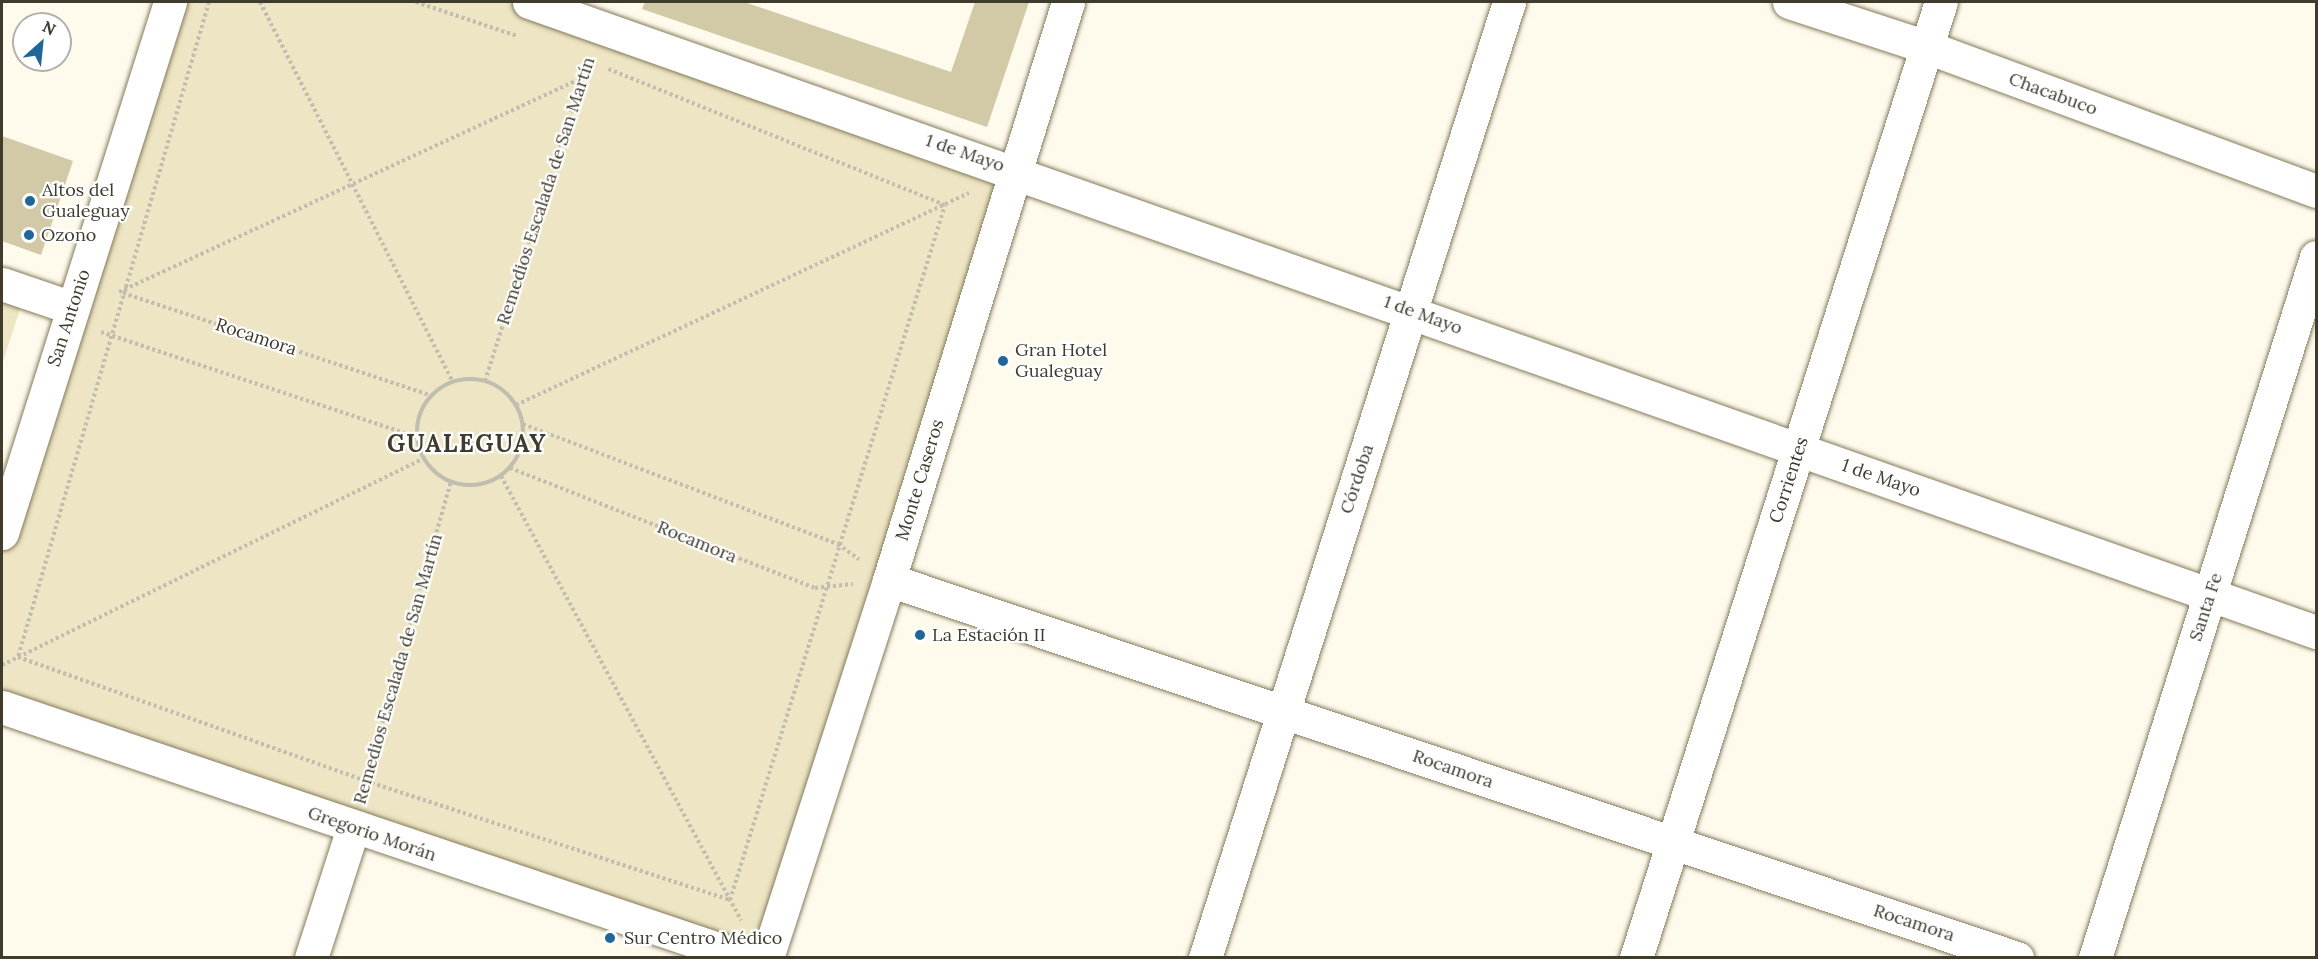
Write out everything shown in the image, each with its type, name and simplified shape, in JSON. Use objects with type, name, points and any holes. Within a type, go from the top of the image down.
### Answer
[{"type":"street","name":"San Antonio","points":[[2,533],[170,2]]},
{"type":"street","name":"1 de Mayo","points":[[529,2],[604,13],[1017,171],[2316,632]]},
{"type":"street","name":"Monte Caseros","points":[[767,957],[889,580],[1068,2]]},
{"type":"street","name":"Córdoba","points":[[1205,957],[1509,2]]},
{"type":"street","name":"Chacabuco","points":[[1789,2],[1927,47],[2316,190]]},
{"type":"street","name":"Corrientes","points":[[1636,957],[1941,2]]},
{"type":"street","name":"Santa Fe","points":[[2095,957],[2316,257]]},
{"type":"street","points":[[2,284],[73,307]]},
{"type":"street","name":"Rocamora","points":[[889,580],[2017,957]]},
{"type":"street","name":"Gregorio Morán","points":[[2,707],[353,828],[745,943]]},
{"type":"street","name":"Remedios Escalada de San Martín","points":[[311,957],[353,828]]},
{"type":"path","points":[[18,657],[209,2]]},
{"type":"path","points":[[260,2],[453,382]]},
{"type":"path","points":[[416,2],[523,39]]},
{"type":"path","name":"Remedios Escalada de San Martín","points":[[485,381],[604,13]]},
{"type":"path","points":[[577,57],[945,205]]},
{"type":"path","points":[[123,292],[582,78]]},
{"type":"path","points":[[516,405],[1017,171]]},
{"type":"path","points":[[730,900],[838,544],[945,205]]},
{"type":"path","name":"Rocamora","points":[[73,307],[123,292],[432,396]]},
{"type":"path","points":[[73,307],[112,335],[417,437]]},
{"type":"path","points":[[485,381],[497,386],[516,405],[523,424],[519,455],[501,476],[477,485],[451,482],[430,468],[424,458],[417,437],[423,408],[432,396],[453,382],[485,381]]},
{"type":"path","points":[[523,424],[838,544],[889,580]]},
{"type":"path","points":[[2,665],[424,458]]},
{"type":"path","name":"Rocamora","points":[[510,468],[815,588],[889,580]]},
{"type":"path","points":[[501,476],[730,900],[745,943]]},
{"type":"path","name":"Remedios Escalada de San Martín","points":[[353,828],[451,482]]},
{"type":"path","points":[[18,657],[366,781],[730,900]]},
{"type":"shaded area","points":[[174,2],[512,2],[1014,172],[766,957],[2,705],[2,540]]},
{"type":"shaded area","points":[[2,297],[22,303],[2,364]]},
{"type":"building","points":[[645,2],[744,2],[951,72],[975,2],[1029,2],[987,127],[642,9]]},
{"type":"building","name":"Altos del Gualeguay","points":[[2,136],[73,161],[41,255],[2,241]]},
{"type":"place","name":"Altos del Gualeguay","points":[[30,201]]},
{"type":"place","name":"Ozono","points":[[29,235]]},
{"type":"place","name":"Gran Hotel Gualeguay","points":[[1003,361]]},
{"type":"place","name":"La Estación II","points":[[920,635]]},
{"type":"place","name":"Sur Centro Médico","points":[[610,938]]},
{"type":"district","name":"GUALEGUAY","points":[[467,444]]}]
